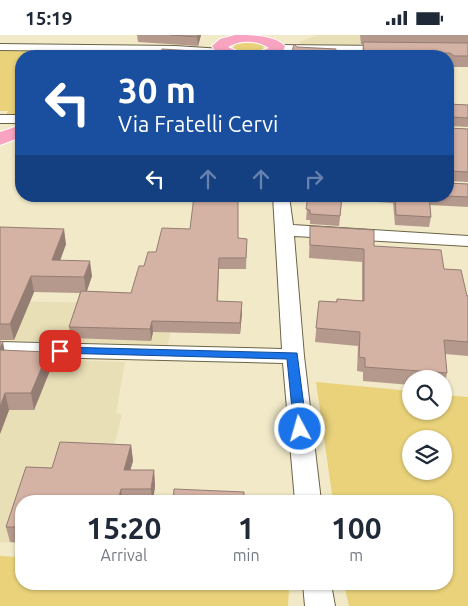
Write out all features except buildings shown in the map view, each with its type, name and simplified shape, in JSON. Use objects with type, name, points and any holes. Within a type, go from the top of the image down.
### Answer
[{"type":"main road","points":[[222,50],[219,48],[222,43],[240,37],[277,41]]},
{"type":"main road","points":[[0,139],[15,133]]},
{"type":"street","points":[[277,41],[402,49]]},
{"type":"street","points":[[0,47],[184,50]]},
{"type":"street","points":[[0,119],[15,119]]},
{"type":"street","points":[[281,202],[285,230],[293,356],[307,495]]},
{"type":"street","points":[[285,230],[468,241]]},
{"type":"street","points":[[0,349],[293,356]]},
{"type":"street","points":[[318,590],[320,606]]},
{"type":"shaded area","points":[[317,35],[468,35],[428,46],[302,46],[299,42]]},
{"type":"shaded area","points":[[252,42],[262,45],[264,49],[238,50],[233,48],[236,44]]},
{"type":"shaded area","points":[[0,51],[15,51],[15,115],[6,115],[8,111],[0,111]]},
{"type":"shaded area","points":[[0,301],[175,304],[168,345],[0,340]]},
{"type":"shaded area","points":[[0,358],[125,362],[116,413],[122,414],[111,459],[34,495],[15,495],[15,543],[0,542]]},
{"type":"shaded area","points":[[316,382],[402,390],[402,420],[452,420],[452,396],[468,397],[468,606],[349,606],[345,590],[453,590],[453,495],[332,495]]},
{"type":"shaded area","points":[[0,556],[15,557],[15,590],[289,590],[288,606],[0,606]]},
{"type":"route","points":[[60,351],[293,356],[300,429]]}]
